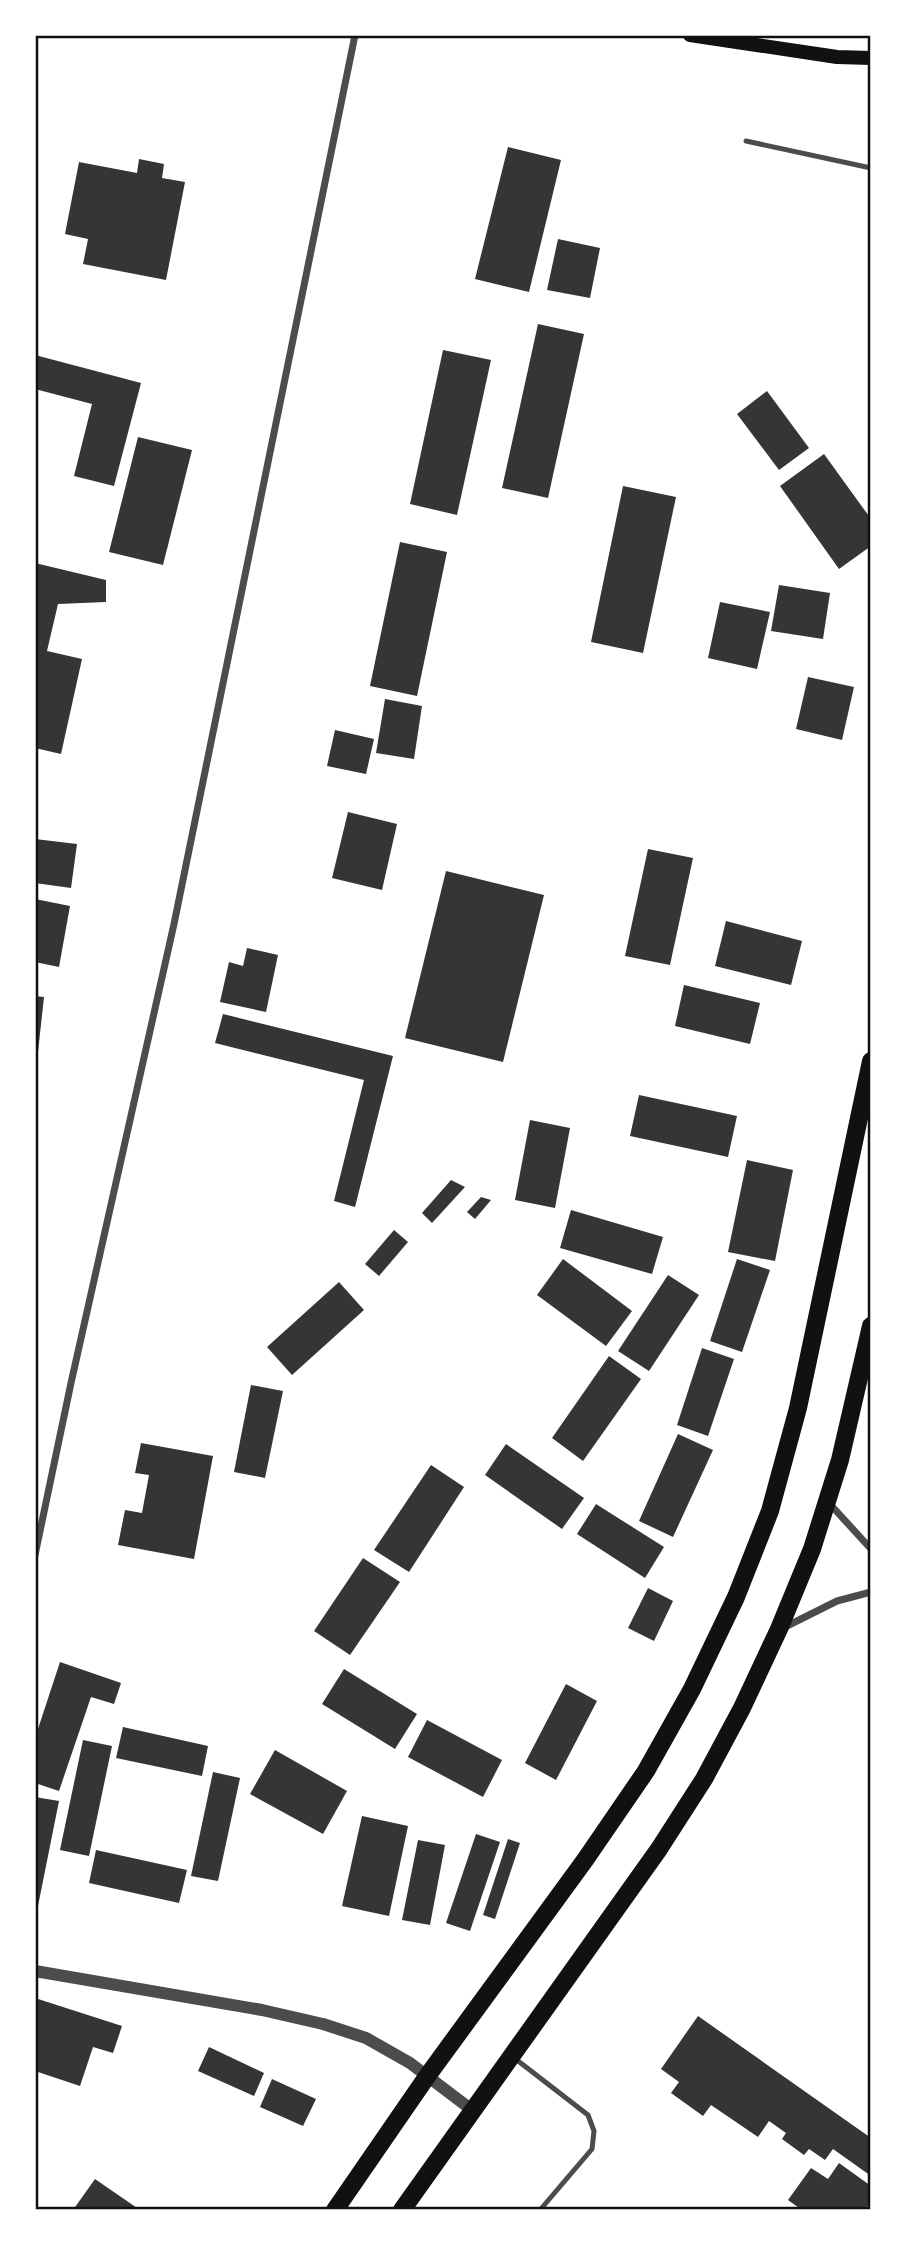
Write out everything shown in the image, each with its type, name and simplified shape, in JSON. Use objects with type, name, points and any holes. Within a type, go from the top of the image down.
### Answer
[{"type":"main road","points":[[690,35],[837,57],[871,66]]},
{"type":"main road","points":[[837,57],[871,58]]},
{"type":"main road","points":[[335,2210],[428,2075],[585,1860],[646,1771],[692,1689],[736,1597],[769,1511],[799,1408],[871,1061]]},
{"type":"main road","points":[[402,2210],[659,1849],[704,1779],[742,1708],[812,1549],[840,1461],[871,1326]]},
{"type":"street","points":[[35,1555],[174,924],[355,35]]},
{"type":"street","points":[[827,1500],[871,1549]]},
{"type":"street","points":[[779,1629],[837,1601],[871,1592]]},
{"type":"street","points":[[35,1971],[262,2010],[323,2024],[366,2038],[410,2063],[472,2110]]},
{"type":"lane","points":[[746,141],[871,168]]},
{"type":"lane","points":[[512,2056],[588,2115],[594,2131],[593,2148],[540,2210]]},
{"type":"building","points":[[508,147],[561,160],[529,292],[475,279]]},
{"type":"building","points":[[139,159],[164,164],[162,178],[185,182],[166,280],[83,264],[88,239],[65,234],[79,162],[137,173]]},
{"type":"building","points":[[558,239],[600,248],[590,298],[547,290]]},
{"type":"building","points":[[538,324],[584,334],[548,498],[502,488]]},
{"type":"building","points":[[443,350],[491,360],[457,515],[410,504]]},
{"type":"building","points":[[35,355],[141,383],[114,486],[74,476],[92,404],[35,389]]},
{"type":"building","points":[[767,391],[809,448],[779,470],[737,414]]},
{"type":"building","points":[[138,437],[192,450],[163,565],[109,552]]},
{"type":"building","points":[[824,454],[871,519],[871,546],[839,569],[780,486]]},
{"type":"building","points":[[623,486],[676,497],[643,653],[591,642]]},
{"type":"building","points":[[400,542],[447,552],[417,696],[370,686]]},
{"type":"building","points":[[35,563],[106,580],[106,602],[58,604],[47,651],[82,659],[61,754],[35,748]]},
{"type":"building","points":[[779,585],[830,593],[823,639],[771,631]]},
{"type":"building","points":[[720,602],[770,612],[757,669],[708,658]]},
{"type":"building","points":[[808,677],[854,687],[842,740],[796,729]]},
{"type":"building","points":[[385,699],[422,706],[414,759],[376,753]]},
{"type":"building","points":[[335,730],[374,739],[366,774],[327,766]]},
{"type":"building","points":[[348,812],[397,824],[382,890],[332,878]]},
{"type":"building","points":[[35,839],[77,844],[71,888],[35,883]]},
{"type":"building","points":[[648,849],[693,858],[670,965],[625,956]]},
{"type":"building","points":[[446,871],[544,895],[503,1062],[405,1038]]},
{"type":"building","points":[[35,899],[70,906],[59,967],[35,962]]},
{"type":"building","points":[[726,921],[802,941],[791,985],[715,966]]},
{"type":"building","points":[[247,948],[278,955],[266,1012],[220,1002],[229,962],[243,966]]},
{"type":"building","points":[[684,985],[760,1003],[750,1044],[675,1026]]},
{"type":"building","points":[[35,996],[44,997],[37,1061],[35,1061]]},
{"type":"building","points":[[223,1014],[393,1056],[355,1207],[334,1201],[364,1080],[215,1043]]},
{"type":"building","points":[[639,1095],[737,1116],[728,1157],[630,1136]]},
{"type":"building","points":[[530,1120],[570,1128],[555,1208],[515,1200]]},
{"type":"building","points":[[747,1160],[793,1170],[775,1261],[728,1252]]},
{"type":"building","points":[[451,1180],[465,1187],[432,1223],[422,1213]]},
{"type":"building","points":[[481,1197],[491,1200],[475,1219],[467,1212]]},
{"type":"building","points":[[571,1210],[663,1237],[652,1274],[560,1248]]},
{"type":"building","points":[[394,1230],[408,1242],[379,1276],[365,1264]]},
{"type":"building","points":[[563,1259],[632,1311],[606,1346],[537,1295]]},
{"type":"building","points":[[737,1259],[770,1270],[742,1352],[710,1341]]},
{"type":"building","points":[[668,1275],[699,1295],[649,1371],[618,1351]]},
{"type":"building","points":[[339,1282],[364,1310],[292,1375],[267,1347]]},
{"type":"building","points":[[702,1348],[734,1359],[708,1436],[677,1425]]},
{"type":"building","points":[[609,1356],[641,1379],[583,1461],[552,1438]]},
{"type":"building","points":[[251,1385],[283,1391],[265,1478],[234,1472]]},
{"type":"building","points":[[678,1434],[713,1450],[673,1537],[639,1521]]},
{"type":"building","points":[[141,1443],[213,1456],[194,1559],[118,1545],[125,1510],[142,1513],[149,1475],[135,1473]]},
{"type":"building","points":[[506,1444],[584,1498],[562,1529],[485,1475]]},
{"type":"building","points":[[431,1465],[464,1487],[409,1572],[374,1550]]},
{"type":"building","points":[[596,1504],[664,1547],[645,1578],[577,1534]]},
{"type":"building","points":[[363,1558],[400,1582],[350,1655],[314,1631]]},
{"type":"building","points":[[648,1588],[673,1601],[654,1641],[628,1628]]},
{"type":"building","points":[[60,1662],[121,1683],[114,1704],[91,1697],[59,1791],[35,1783],[35,1738]]},
{"type":"building","points":[[344,1669],[417,1714],[395,1749],[322,1704]]},
{"type":"building","points":[[566,1684],[597,1701],[556,1780],[525,1763]]},
{"type":"building","points":[[427,1720],[502,1760],[483,1797],[408,1757]]},
{"type":"building","points":[[123,1727],[208,1746],[202,1776],[116,1758]]},
{"type":"building","points":[[83,1740],[112,1746],[89,1856],[60,1850]]},
{"type":"building","points":[[275,1750],[347,1791],[323,1834],[250,1794]]},
{"type":"building","points":[[213,1772],[240,1778],[218,1881],[191,1876]]},
{"type":"building","points":[[35,1797],[59,1801],[36,1916],[35,1916]]},
{"type":"building","points":[[362,1816],[408,1826],[389,1916],[342,1906]]},
{"type":"building","points":[[476,1834],[500,1842],[470,1931],[446,1923]]},
{"type":"building","points":[[508,1839],[520,1843],[495,1919],[483,1915]]},
{"type":"building","points":[[418,1840],[445,1845],[430,1925],[402,1920]]},
{"type":"building","points":[[96,1850],[187,1870],[179,1903],[89,1883]]},
{"type":"building","points":[[35,1998],[122,2026],[113,2053],[93,2047],[80,2086],[35,2071]]},
{"type":"building","points":[[698,2016],[871,2138],[871,2176],[833,2149],[825,2160],[809,2149],[804,2155],[782,2139],[786,2133],[769,2121],[758,2137],[711,2105],[703,2116],[671,2093],[679,2082],[661,2069]]},
{"type":"building","points":[[209,2047],[264,2073],[254,2096],[198,2071]]},
{"type":"building","points":[[272,2079],[316,2099],[303,2126],[260,2107]]},
{"type":"building","points":[[839,2163],[871,2186],[871,2201],[865,2210],[802,2210],[788,2200],[811,2168],[828,2179]]},
{"type":"building","points":[[95,2179],[140,2210],[73,2210]]}]
